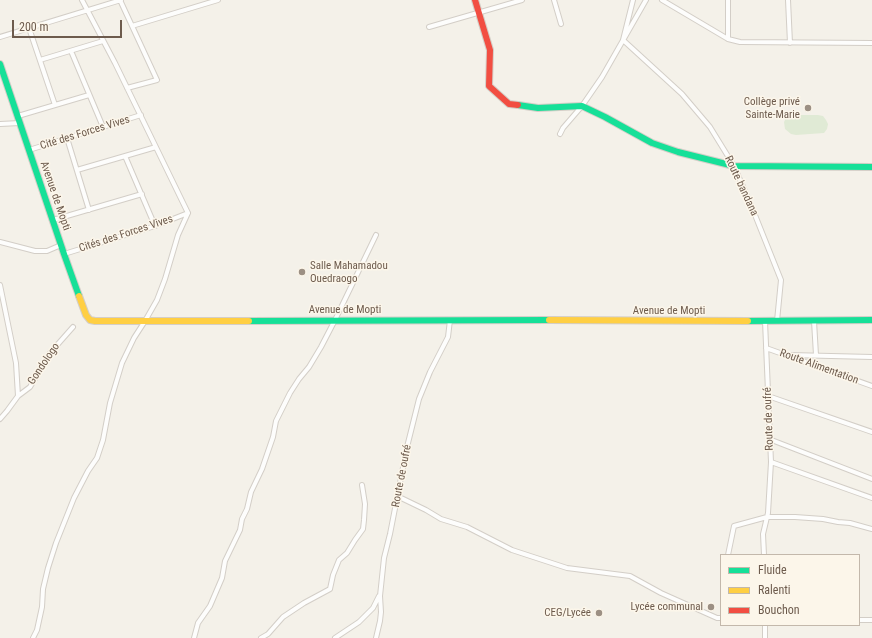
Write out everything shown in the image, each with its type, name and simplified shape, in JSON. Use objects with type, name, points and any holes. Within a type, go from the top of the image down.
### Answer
[{"type":"street","name":"Cité des Forces Vives","points":[[82,0],[141,115],[188,213]]},
{"type":"street","points":[[0,37],[121,0],[157,80],[127,88]]},
{"type":"street","points":[[132,26],[218,0]]},
{"type":"street","points":[[475,0],[490,50],[489,86],[509,104],[538,108],[582,106],[652,143],[678,152],[734,166],[872,167]]},
{"type":"street","points":[[429,27],[520,0]]},
{"type":"street","points":[[554,0],[561,24]]},
{"type":"street","points":[[623,40],[633,0]]},
{"type":"street","points":[[560,134],[602,77],[646,0]]},
{"type":"street","points":[[662,0],[728,39],[740,42],[872,43]]},
{"type":"street","points":[[728,0],[728,39]]},
{"type":"street","points":[[788,0],[790,43]]},
{"type":"street","points":[[29,28],[55,105]]},
{"type":"street","name":"Route bandana","points":[[623,40],[682,94],[710,127],[734,166],[780,280],[777,321]]},
{"type":"street","points":[[40,60],[103,41]]},
{"type":"street","points":[[70,51],[103,127]]},
{"type":"street","name":"Avenue de Mopti","points":[[0,64],[64,254],[86,315],[90,320],[872,320]]},
{"type":"street","points":[[18,116],[89,95]]},
{"type":"street","name":"Cité des Forces Vives","points":[[29,150],[141,115]]},
{"type":"street","points":[[0,124],[20,123]]},
{"type":"street","points":[[67,138],[89,210]]},
{"type":"street","points":[[77,170],[156,147]]},
{"type":"street","points":[[125,156],[155,226]]},
{"type":"street","points":[[53,220],[142,194]]},
{"type":"street","points":[[33,638],[42,607],[43,589],[48,568],[56,543],[74,498],[88,471],[97,458],[103,440],[110,403],[122,363],[134,338],[157,300],[178,235],[188,213]]},
{"type":"street","name":"Cités des Forces Vives","points":[[64,254],[155,226],[188,213]]},
{"type":"street","points":[[194,638],[198,623],[210,606],[222,578],[225,561],[240,530],[242,519],[273,437],[276,421],[290,393],[309,367],[335,320],[376,235]]},
{"type":"street","points":[[0,242],[35,250],[47,251],[62,245]]},
{"type":"street","points":[[0,285],[16,363],[18,396]]},
{"type":"street","name":"Route de oufré","points":[[376,638],[381,612],[380,596],[384,558],[407,448],[419,399],[430,372],[448,337],[450,320]]},
{"type":"street","name":"Route de oufré","points":[[764,554],[763,534],[767,517],[771,462],[765,321]]},
{"type":"street","points":[[814,321],[816,356]]},
{"type":"street","name":"Gondologo","points":[[0,419],[18,396],[30,387],[50,353],[73,327]]},
{"type":"street","name":"Route Alimentation","points":[[766,348],[872,386]]},
{"type":"street","points":[[786,355],[872,357]]},
{"type":"street","points":[[768,396],[872,432]]},
{"type":"street","points":[[769,439],[872,479]]},
{"type":"street","points":[[771,462],[872,498]]},
{"type":"street","points":[[261,638],[268,634],[283,617],[304,603],[330,589],[333,574],[339,560],[347,554],[363,530],[365,504],[362,485]]},
{"type":"street","points":[[397,496],[441,519],[467,527],[512,550],[567,568],[630,576],[661,593],[720,618]]},
{"type":"street","points":[[728,554],[734,526],[767,517],[823,519],[850,523],[872,529]]},
{"type":"street","points":[[335,638],[359,622],[373,608],[380,596]]},
{"type":"street","points":[[860,620],[872,620]]},
{"type":"street","points":[[765,626],[766,638]]},
{"type":"green space","points":[[791,115],[823,116],[828,124],[827,129],[824,133],[791,134],[785,129],[784,122],[786,118]]},
{"type":"traffic: fast","points":[[0,64],[79,296]]},
{"type":"traffic: fast","points":[[518,105],[538,108],[582,106],[652,143],[678,152],[734,166],[872,167]]},
{"type":"traffic: fast","points":[[249,321],[549,320]]},
{"type":"traffic: fast","points":[[748,321],[872,320]]},
{"type":"traffic: slow","points":[[79,296],[86,315],[90,320],[95,321],[249,321]]},
{"type":"traffic: slow","points":[[549,320],[748,321]]},
{"type":"traffic: jam","points":[[475,0],[490,50],[489,86],[509,104],[518,105]]},
{"type":"place","name":"Collège privé Sainte-Marie","points":[[808,108]]},
{"type":"place","name":"Salle Mahamadou Ouedraogo","points":[[302,272]]},
{"type":"place","name":"Lycée communal","points":[[711,607]]},
{"type":"place","name":"CEG/Lycée","points":[[599,613]]}]
